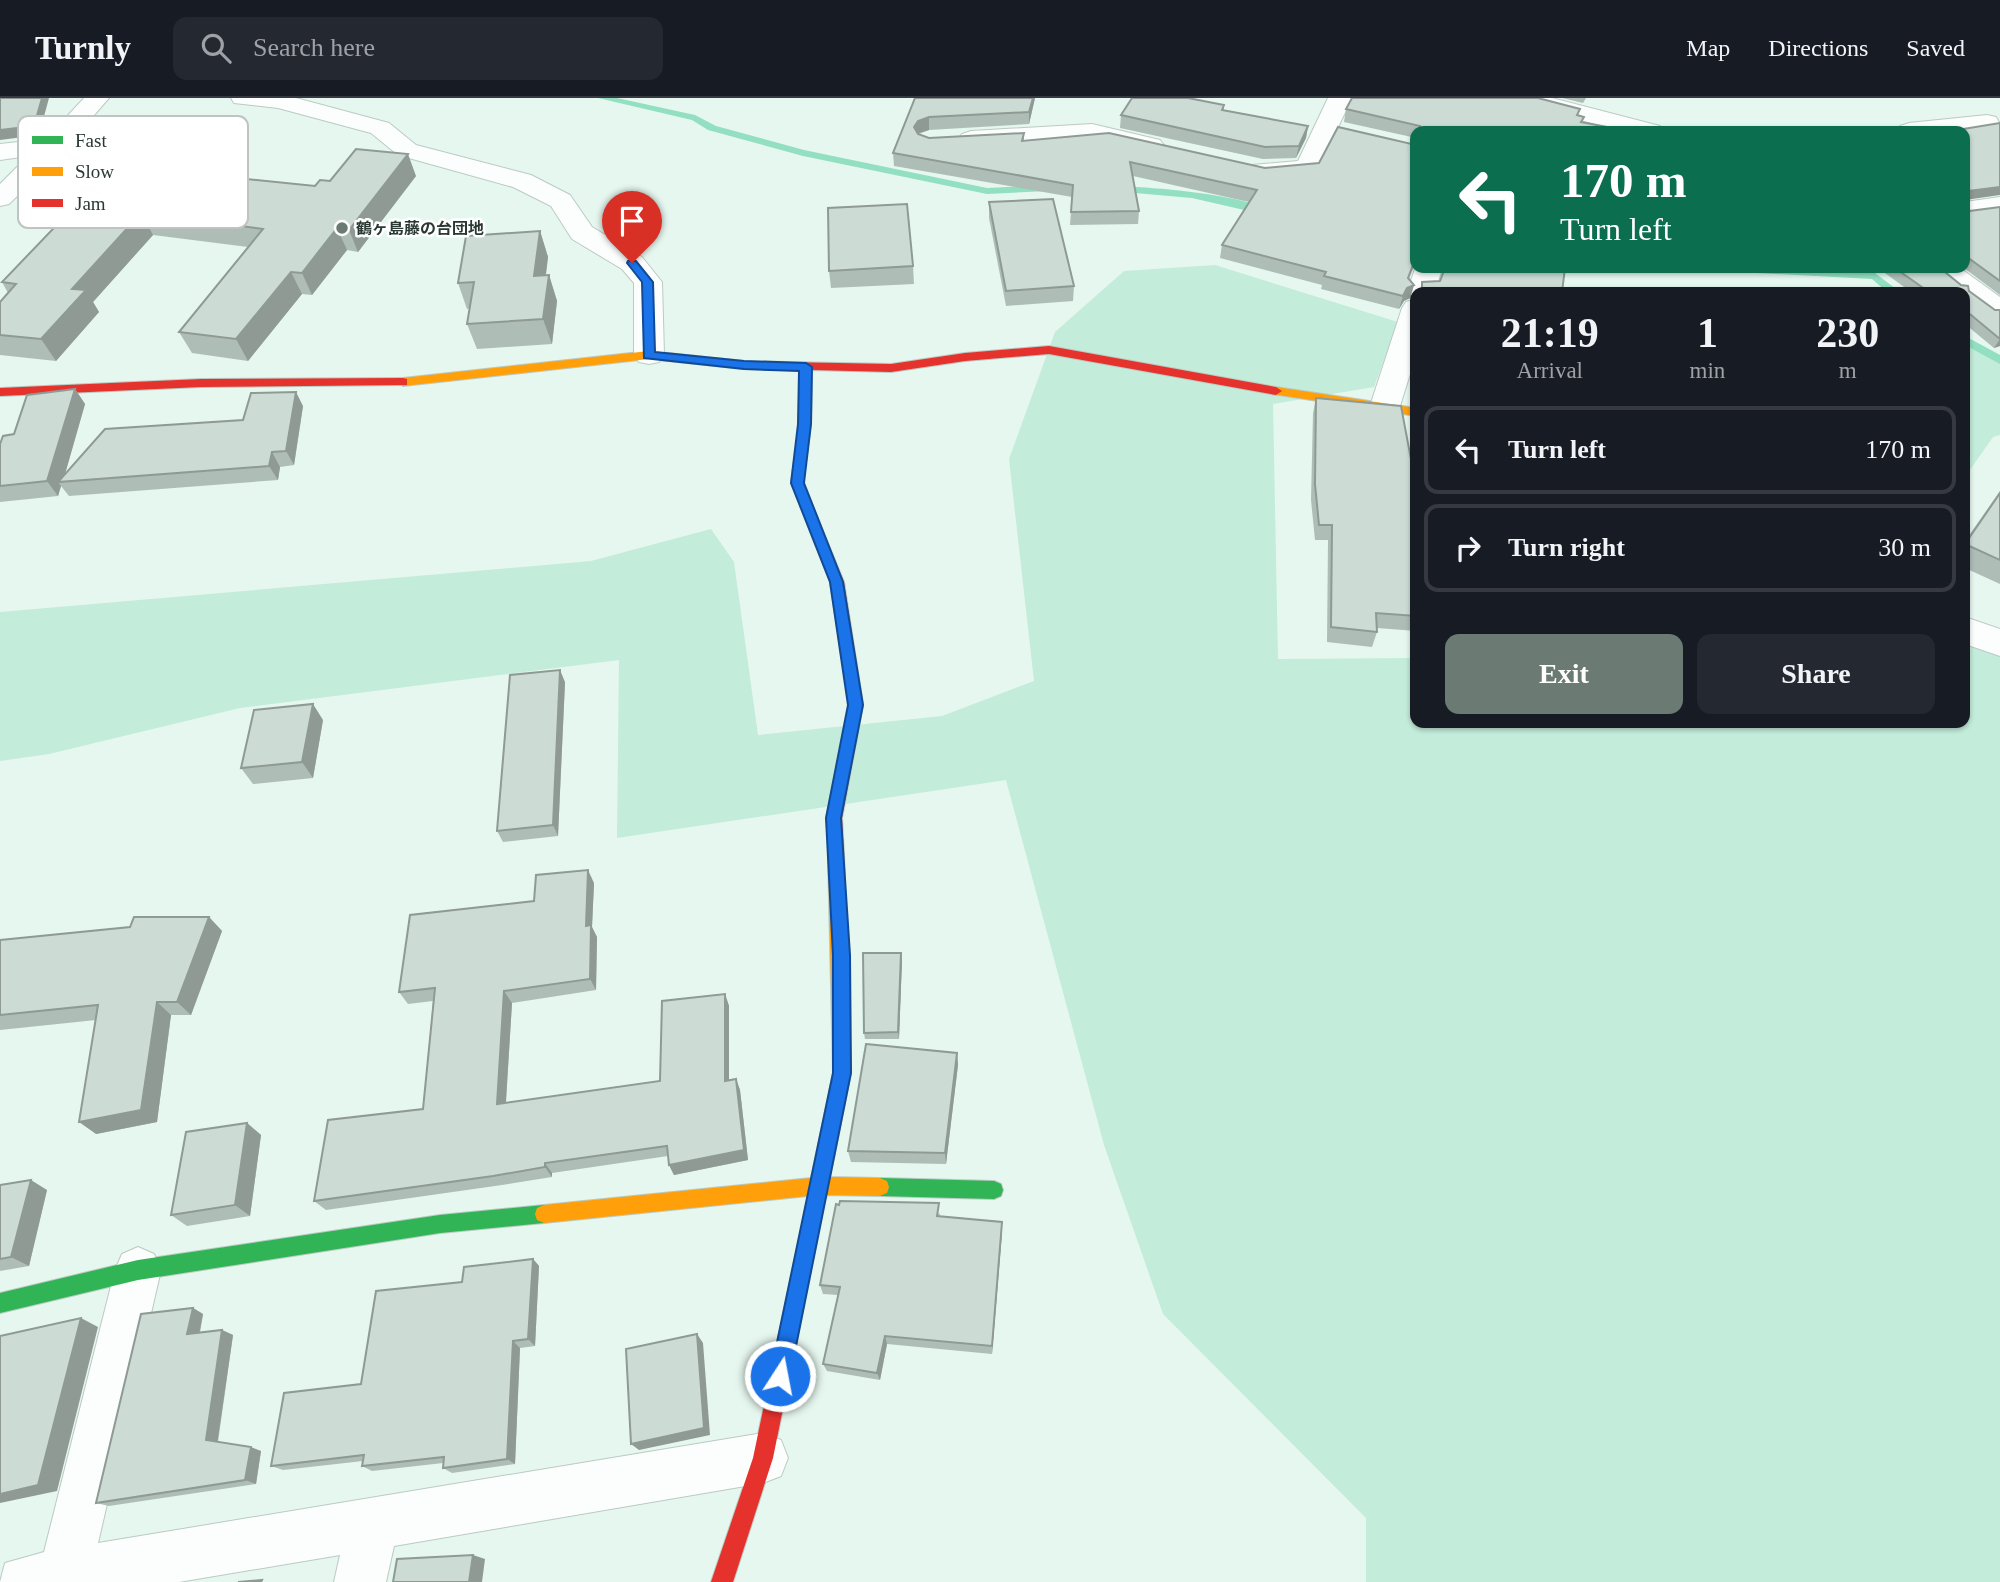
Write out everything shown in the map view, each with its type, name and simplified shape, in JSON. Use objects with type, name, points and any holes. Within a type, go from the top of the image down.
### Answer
[{"type":"street","points":[[81,116],[96,99],[123,98]]},
{"type":"street","points":[[243,98],[279,101],[380,128],[407,150],[522,181],[561,201],[582,233],[632,263],[648,282],[649,355]]},
{"type":"street","points":[[1237,164],[1263,170],[1307,169],[1340,98]]},
{"type":"street","points":[[1523,98],[1632,126]]},
{"type":"street","points":[[1963,98],[1994,126]]},
{"type":"street","points":[[1970,127],[1994,126]]},
{"type":"street","points":[[1326,128],[1352,134]]},
{"type":"street","points":[[944,140],[1092,132],[1171,150]]},
{"type":"street","points":[[0,152],[18,150]]},
{"type":"street","points":[[0,198],[18,181]]},
{"type":"street","points":[[1970,209],[2000,205]]},
{"type":"street","points":[[1949,273],[1968,287]]},
{"type":"street","points":[[1970,288],[2000,310]]},
{"type":"street","points":[[1385,406],[1410,327]]},
{"type":"street","points":[[0,392],[201,383],[420,382],[649,355],[744,365],[891,368],[965,357],[1049,350],[1282,392],[1410,411]]},
{"type":"street","points":[[722,1582],[763,1458],[842,1073],[841,955],[834,818],[856,705],[836,582],[797,483],[805,424],[806,367]]},
{"type":"street","points":[[1970,632],[2000,643]]},
{"type":"street","points":[[0,1303],[138,1270],[440,1224],[818,1186],[994,1190]]},
{"type":"street","points":[[138,1270],[51,1579],[374,1521],[763,1458]]},
{"type":"street","points":[[360,1582],[374,1521]]},
{"type":"green space","points":[[1215,265],[1398,322],[1374,387],[1273,404],[1278,659],[1410,658],[1410,728],[1970,728],[1970,638],[2000,654],[2000,1582],[1366,1582],[1366,1518],[1163,1314],[1104,1145],[1006,780],[617,838],[619,660],[240,708],[49,754],[0,761],[0,612],[591,561],[711,529],[734,562],[758,735],[942,716],[1034,681],[1009,459],[1055,332],[1124,271]]},
{"type":"green space","points":[[1970,341],[2000,355],[2000,435],[1993,437],[1970,470]]},
{"type":"building","points":[[0,98],[42,98],[37,116],[18,116],[18,128],[0,130]]},
{"type":"building","points":[[915,98],[1033,98],[1029,112],[929,117],[918,121],[914,127],[918,134],[929,138],[1024,133],[1022,141],[1109,133],[1265,168],[1319,163],[1338,127],[1410,144],[1408,278],[1414,285],[1407,288],[1403,296],[1324,276],[1326,272],[1222,245],[1257,190],[1130,162],[1139,211],[1071,212],[1073,185],[893,153]]},
{"type":"building","points":[[1132,98],[1188,98],[1224,105],[1222,110],[1308,126],[1299,146],[1265,147],[1121,115]]},
{"type":"building","points":[[1352,98],[1538,98],[1580,109],[1577,115],[1584,117],[1581,122],[1602,126],[1420,126],[1346,109]]},
{"type":"building","points":[[2000,123],[2000,187],[1970,191],[1970,128]]},
{"type":"building","points":[[356,149],[408,154],[349,230],[337,228],[302,273],[291,272],[236,339],[179,332],[263,229],[248,227],[248,179],[315,186],[320,180],[330,181]]},
{"type":"building","points":[[1053,199],[1074,286],[1006,291],[989,202]]},
{"type":"building","points":[[907,204],[913,266],[829,271],[828,208]]},
{"type":"building","points":[[2000,207],[2000,281],[1970,259],[1970,211]]},
{"type":"building","points":[[54,228],[127,228],[72,289],[86,290],[41,339],[0,335],[0,302],[16,284],[2,282]]},
{"type":"building","points":[[540,231],[534,276],[549,275],[543,319],[467,324],[474,282],[458,283],[466,236]]},
{"type":"building","points":[[1443,273],[1564,273],[1563,287],[1422,287],[1422,282],[1440,281]]},
{"type":"building","points":[[1902,273],[1946,273],[1961,285],[1968,287],[1922,287]]},
{"type":"building","points":[[1970,292],[1995,310],[2000,310],[2000,339],[1970,314]]},
{"type":"building","points":[[75,389],[47,481],[0,486],[0,444],[3,436],[14,434],[27,395]]},
{"type":"building","points":[[296,392],[286,451],[272,452],[269,466],[58,482],[105,429],[243,420],[251,393]]},
{"type":"building","points":[[1316,398],[1401,406],[1410,454],[1410,616],[1376,613],[1377,632],[1331,627],[1332,525],[1319,525],[1315,484]]},
{"type":"building","points":[[2000,493],[2000,560],[1970,546],[1970,537]]},
{"type":"building","points":[[560,670],[553,825],[497,831],[510,675]]},
{"type":"building","points":[[313,704],[302,762],[241,768],[254,710]]},
{"type":"building","points":[[588,870],[586,926],[591,925],[590,979],[504,991],[497,1104],[660,1081],[662,1001],[725,994],[725,1081],[736,1079],[744,1150],[669,1165],[667,1146],[545,1163],[545,1167],[493,1176],[314,1201],[328,1120],[423,1109],[435,988],[399,992],[410,915],[534,901],[536,875]]},
{"type":"building","points":[[134,917],[209,917],[177,1002],[157,1002],[141,1110],[79,1122],[98,1005],[0,1015],[0,940],[130,927]]},
{"type":"building","points":[[863,953],[901,953],[898,1032],[864,1033]]},
{"type":"building","points":[[866,1044],[957,1053],[945,1153],[848,1151]]},
{"type":"building","points":[[247,1123],[235,1205],[171,1215],[186,1132]]},
{"type":"building","points":[[31,1180],[11,1257],[0,1259],[0,1185]]},
{"type":"building","points":[[840,1201],[939,1203],[937,1216],[1002,1222],[992,1346],[885,1336],[877,1373],[823,1364],[840,1287],[820,1285],[836,1204],[839,1205]]},
{"type":"building","points":[[533,1259],[528,1339],[513,1341],[507,1459],[443,1468],[444,1457],[362,1466],[364,1455],[271,1466],[284,1393],[361,1384],[376,1291],[462,1282],[464,1267]]},
{"type":"building","points":[[193,1308],[187,1334],[222,1330],[206,1440],[251,1447],[245,1480],[96,1503],[141,1314]]},
{"type":"building","points":[[81,1318],[38,1485],[0,1494],[0,1336]]},
{"type":"building","points":[[697,1334],[704,1428],[631,1444],[626,1349]]},
{"type":"building","points":[[473,1555],[469,1582],[393,1582],[397,1559]]},
{"type":"waterway","points":[[603,98],[695,118],[712,128],[803,153],[987,191],[1048,188]]},
{"type":"waterway","points":[[1116,189],[1192,195],[1266,212]]},
{"type":"waterway","points":[[1816,273],[1875,276],[1888,287]]},
{"type":"waterway","points":[[1970,343],[2000,360]]},
{"type":"traffic: fast","points":[[880,1187],[994,1190]]},
{"type":"traffic: fast","points":[[0,1303],[138,1270],[440,1224],[544,1214]]},
{"type":"traffic: slow","points":[[403,382],[649,355],[744,365],[786,366]]},
{"type":"traffic: slow","points":[[1276,391],[1410,411]]},
{"type":"traffic: slow","points":[[814,1210],[842,1073],[836,855]]},
{"type":"traffic: slow","points":[[544,1214],[818,1186],[880,1187]]},
{"type":"traffic: jam","points":[[786,366],[891,368],[965,357],[1049,350],[1276,391]]},
{"type":"traffic: jam","points":[[806,367],[805,424],[797,483],[837,582],[856,705],[834,818],[836,855]]},
{"type":"traffic: jam","points":[[0,392],[201,383],[403,382]]},
{"type":"traffic: jam","points":[[722,1582],[763,1458],[814,1210]]},
{"type":"place","name":"鶴ヶ島藤の台団地","points":[[342,228]]},
{"type":"route","points":[[632,263],[648,282],[649,355],[744,365],[806,367],[805,424],[797,483],[836,582],[856,705],[834,818],[841,955],[842,1073],[780,1376]]}]
